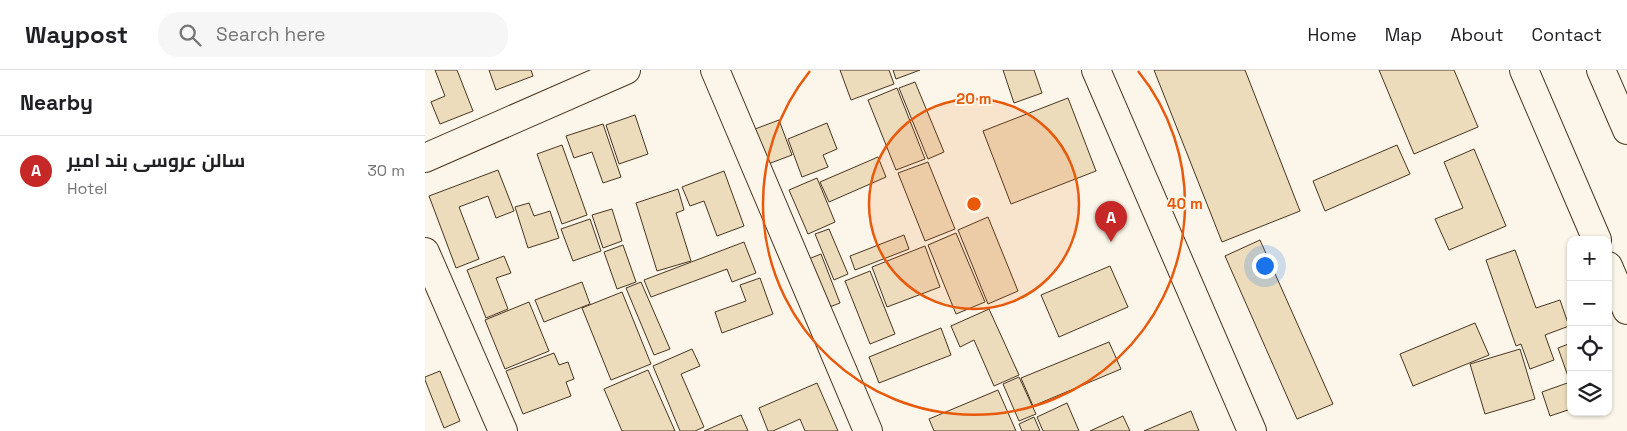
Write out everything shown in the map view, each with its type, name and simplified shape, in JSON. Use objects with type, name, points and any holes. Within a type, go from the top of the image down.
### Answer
[{"type":"street","points":[[425,158],[626,70]]},
{"type":"street","points":[[715,70],[867,431]]},
{"type":"street","points":[[1096,70],[1252,431]]},
{"type":"street","points":[[1524,70],[1595,236]]},
{"type":"street","points":[[1601,70],[1627,130]]},
{"type":"street","points":[[425,252],[503,431]]},
{"type":"street","points":[[1612,275],[1627,310]]},
{"type":"building","points":[[435,70],[457,70],[473,111],[440,124],[431,102],[445,96]]},
{"type":"building","points":[[489,70],[531,70],[533,76],[496,90]]},
{"type":"building","points":[[840,70],[889,70],[894,84],[851,100]]},
{"type":"building","points":[[893,70],[920,70],[896,79]]},
{"type":"building","points":[[1003,70],[1034,70],[1042,93],[1014,103]]},
{"type":"building","points":[[1154,70],[1245,70],[1300,211],[1222,242]]},
{"type":"building","points":[[1379,70],[1454,70],[1478,127],[1414,154]]},
{"type":"building","points":[[915,82],[944,152],[928,159],[899,88]]},
{"type":"building","points":[[897,88],[925,159],[896,170],[868,100]]},
{"type":"building","points":[[1068,98],[1096,171],[1011,204],[983,131]]},
{"type":"building","points":[[635,115],[648,154],[619,164],[606,125]]},
{"type":"building","points":[[779,120],[792,155],[768,164],[755,129]]},
{"type":"building","points":[[827,123],[837,149],[823,155],[828,167],[802,177],[788,139]]},
{"type":"building","points":[[603,124],[621,177],[603,183],[592,152],[574,158],[566,136]]},
{"type":"building","points":[[562,145],[587,215],[562,224],[537,154]]},
{"type":"building","points":[[1397,145],[1410,174],[1325,211],[1313,181]]},
{"type":"building","points":[[1474,149],[1506,226],[1449,250],[1435,219],[1463,208],[1444,162]]},
{"type":"building","points":[[878,157],[886,177],[829,202],[820,182]]},
{"type":"building","points":[[928,162],[955,229],[925,241],[898,173]]},
{"type":"building","points":[[498,170],[514,211],[496,218],[488,196],[459,207],[479,259],[456,268],[429,196]]},
{"type":"building","points":[[724,171],[744,226],[717,236],[704,201],[690,206],[682,187]]},
{"type":"building","points":[[817,178],[835,222],[808,234],[789,190]]},
{"type":"building","points":[[678,189],[684,210],[676,213],[691,261],[657,271],[636,203]]},
{"type":"building","points":[[529,203],[534,216],[550,211],[559,238],[528,248],[515,207]]},
{"type":"building","points":[[612,209],[622,241],[603,248],[592,215]]},
{"type":"building","points":[[988,217],[1018,291],[988,304],[958,230]]},
{"type":"building","points":[[590,219],[601,251],[573,261],[561,229]]},
{"type":"building","points":[[829,229],[848,274],[834,280],[815,234]]},
{"type":"building","points":[[956,233],[985,302],[956,314],[928,245]]},
{"type":"building","points":[[904,235],[909,249],[855,270],[850,256]]},
{"type":"building","points":[[1260,240],[1333,404],[1297,419],[1225,256]]},
{"type":"building","points":[[744,242],[756,273],[732,282],[727,269],[651,297],[644,280]]},
{"type":"building","points":[[623,245],[636,282],[617,289],[604,252]]},
{"type":"building","points":[[925,246],[940,287],[887,307],[872,267]]},
{"type":"building","points":[[1515,250],[1536,308],[1560,300],[1567,320],[1567,327],[1545,335],[1554,360],[1530,369],[1521,344],[1516,346],[1486,260]]},
{"type":"building","points":[[821,254],[840,303],[824,309],[806,260]]},
{"type":"building","points":[[504,256],[511,273],[496,278],[508,309],[486,318],[467,270]]},
{"type":"building","points":[[1110,266],[1128,307],[1059,337],[1041,295]]},
{"type":"building","points":[[870,271],[895,334],[870,344],[845,281]]},
{"type":"building","points":[[760,278],[773,314],[722,333],[715,312],[746,301],[740,285]]},
{"type":"building","points":[[582,282],[590,304],[544,322],[535,300]]},
{"type":"building","points":[[641,282],[670,349],[654,355],[626,288]]},
{"type":"building","points":[[622,292],[651,364],[611,380],[582,308]]},
{"type":"building","points":[[529,302],[549,351],[505,369],[485,320]]},
{"type":"building","points":[[989,309],[1019,375],[994,386],[974,340],[960,347],[951,326]]},
{"type":"building","points":[[1475,323],[1489,355],[1413,386],[1400,354]]},
{"type":"building","points":[[941,328],[951,355],[879,383],[869,357]]},
{"type":"building","points":[[1109,342],[1121,369],[1033,406],[1021,378]]},
{"type":"building","points":[[1567,345],[1567,374],[1558,348]]},
{"type":"building","points":[[692,349],[700,366],[681,374],[704,427],[695,431],[680,431],[653,366]]},
{"type":"building","points":[[1520,349],[1535,399],[1485,414],[1470,364]]},
{"type":"building","points":[[554,353],[559,365],[568,362],[574,379],[566,382],[571,396],[523,414],[506,371]]},
{"type":"building","points":[[648,370],[675,431],[622,431],[604,389]]},
{"type":"building","points":[[440,371],[460,421],[444,428],[425,380],[425,377]]},
{"type":"building","points":[[1019,377],[1036,414],[1019,421],[1003,384]]},
{"type":"building","points":[[817,383],[838,431],[805,431],[800,419],[773,431],[768,431],[759,408]]},
{"type":"building","points":[[1567,383],[1567,410],[1550,416],[1542,392]]},
{"type":"building","points":[[998,390],[1016,431],[934,431],[929,419]]},
{"type":"building","points":[[1067,403],[1079,431],[1043,431],[1037,417]]},
{"type":"building","points":[[1191,411],[1199,431],[1144,431]]},
{"type":"building","points":[[741,415],[748,431],[704,431]]},
{"type":"building","points":[[1123,416],[1130,431],[1090,431]]},
{"type":"building","points":[[1034,417],[1040,431],[1022,431],[1019,424]]},
{"type":"place","name":"سالن عروسی بند امیر","points":[[1111,242]]}]
